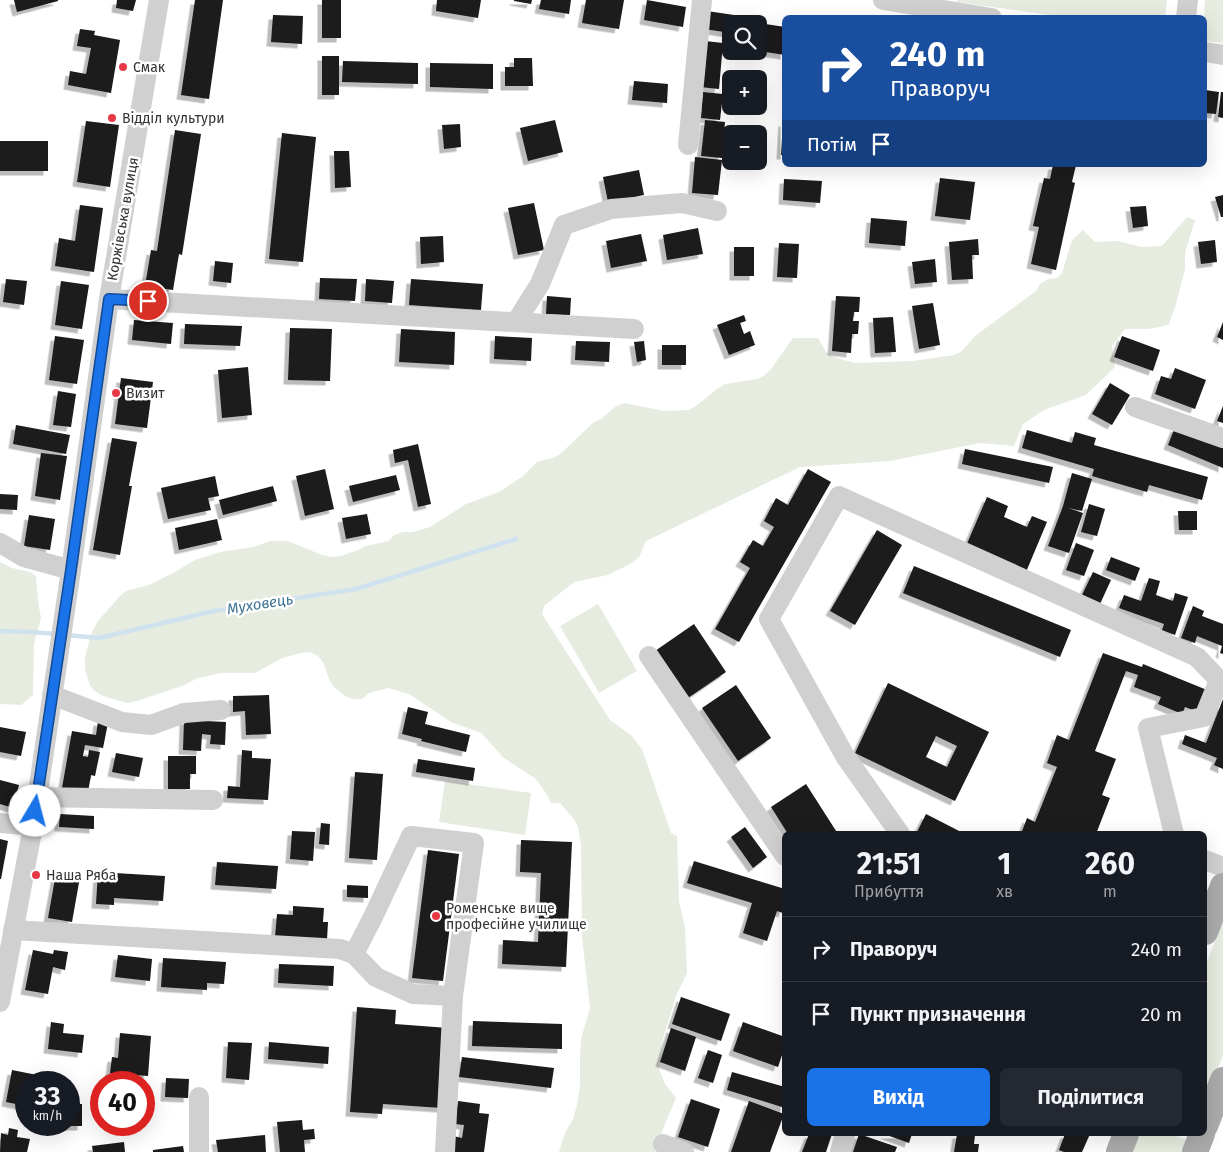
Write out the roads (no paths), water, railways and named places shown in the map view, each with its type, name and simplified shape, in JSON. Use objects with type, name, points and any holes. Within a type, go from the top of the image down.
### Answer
[{"type":"main road","points":[[1207,927],[1223,886]]},
{"type":"main road","points":[[1207,1124],[1223,1080]]},
{"type":"main road","points":[[1119,1152],[1125,1136]]},
{"type":"street","name":"Коржівська вулиця","points":[[0,1002],[37,796],[109,299],[159,0]]},
{"type":"street","points":[[688,145],[702,0]]},
{"type":"street","points":[[883,0],[943,5],[981,15]]},
{"type":"street","points":[[1186,15],[1188,0]]},
{"type":"street","points":[[1207,52],[1223,54]]},
{"type":"street","points":[[516,322],[540,284],[564,225],[611,209],[682,203],[717,211]]},
{"type":"street","points":[[109,299],[634,329]]},
{"type":"street","points":[[1135,407],[1223,438]]},
{"type":"street","points":[[898,831],[845,756],[769,619],[839,496],[1197,657],[1219,680],[1204,718],[1148,728],[1173,831]]},
{"type":"street","points":[[0,543],[24,557],[71,570]]},
{"type":"street","points":[[649,656],[782,852]]},
{"type":"street","points":[[52,694],[122,722],[150,725],[184,713],[222,710]]},
{"type":"street","points":[[37,796],[213,800]]},
{"type":"street","points":[[0,822],[32,826]]},
{"type":"street","points":[[347,951],[373,917],[411,836],[474,843],[453,996],[445,1152]]},
{"type":"street","points":[[1207,861],[1223,867]]},
{"type":"street","points":[[13,930],[347,951],[376,977],[413,994],[453,996]]},
{"type":"street","points":[[199,1097],[199,1152]]},
{"type":"street","points":[[840,1152],[844,1136]]},
{"type":"street","points":[[664,1144],[684,1152]]},
{"type":"waterway","name":"Муховець","points":[[67,635],[99,638],[214,611],[356,589],[516,539]]},
{"type":"waterway","name":"Муховець","points":[[0,631],[57,634]]},
{"type":"place","name":"Смак","points":[[123,67]]},
{"type":"place","name":"Відділ культури","points":[[112,118]]},
{"type":"place","name":"Визит","points":[[116,393]]},
{"type":"place","name":"Наша Ряба","points":[[36,875]]},
{"type":"place","name":"Роменське вище професійне училище","points":[[436,916]]}]
